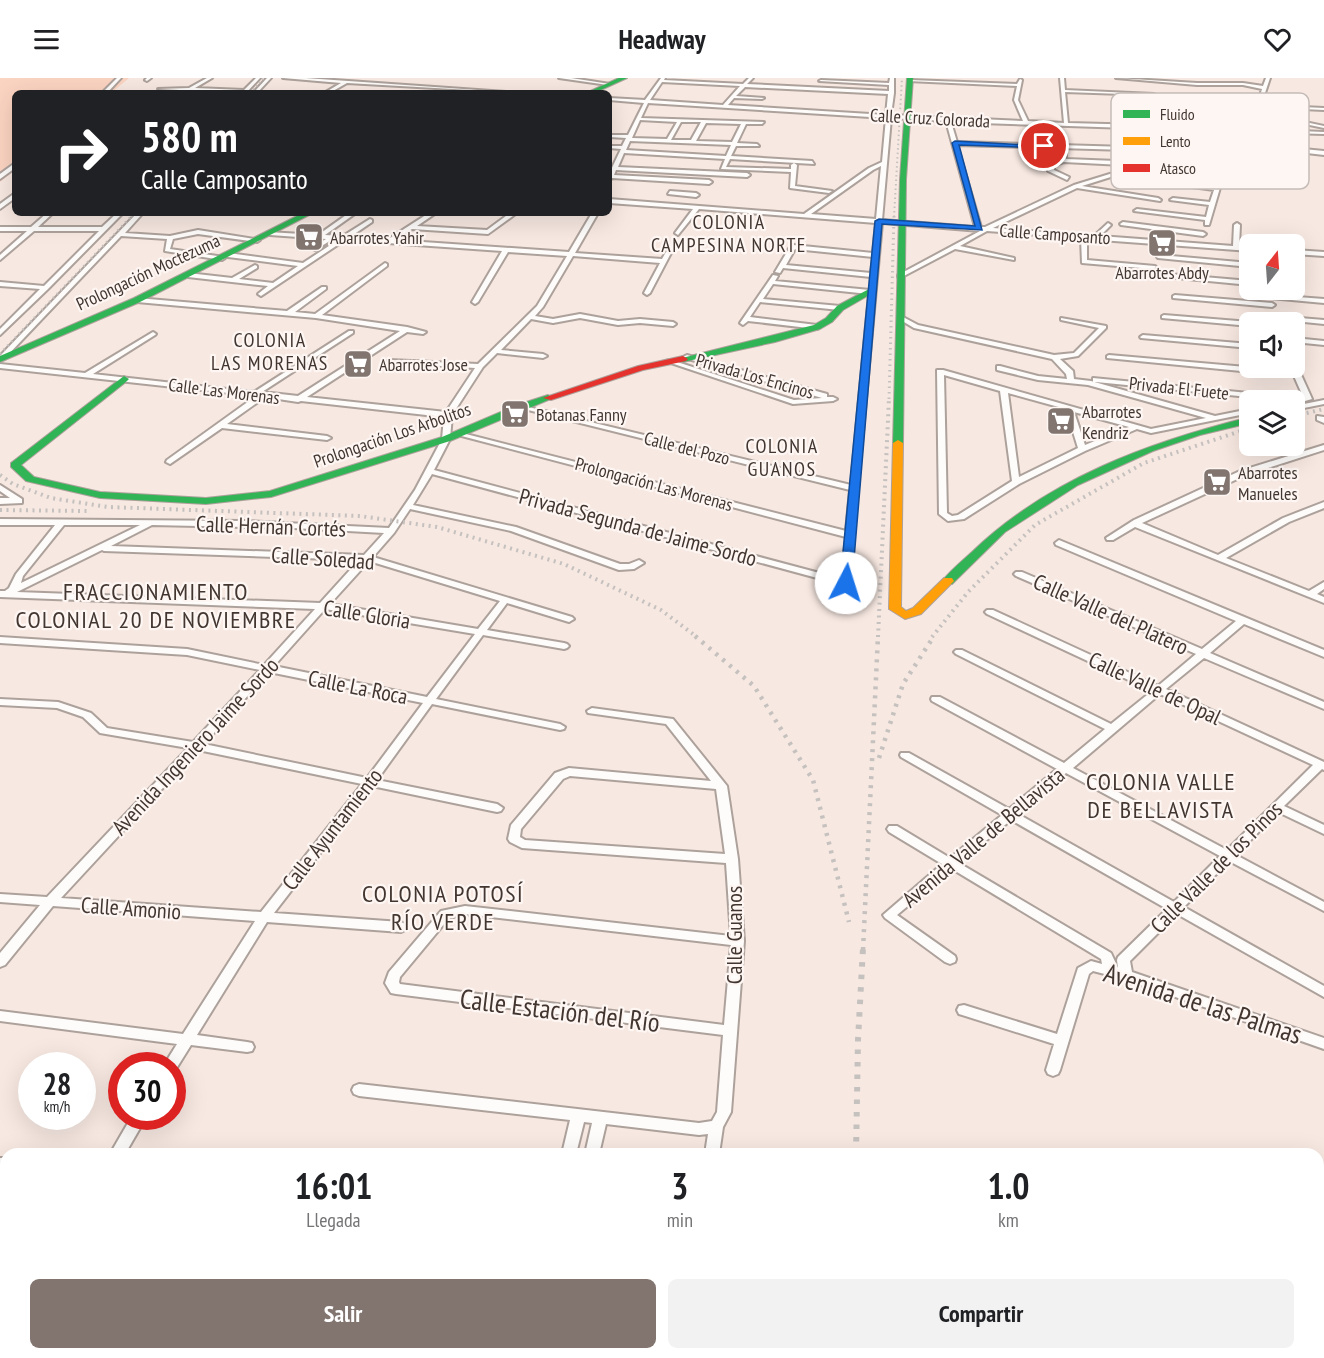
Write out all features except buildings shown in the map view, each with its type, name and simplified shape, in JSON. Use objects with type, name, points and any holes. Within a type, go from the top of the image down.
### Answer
[{"type":"street","points":[[107,90],[119,78]]},
{"type":"street","points":[[188,90],[210,78]]},
{"type":"street","points":[[246,90],[258,78]]},
{"type":"street","points":[[258,90],[269,78]]},
{"type":"street","points":[[285,78],[451,90]]},
{"type":"street","points":[[330,90],[354,78]]},
{"type":"street","points":[[395,85],[409,78]]},
{"type":"street","points":[[561,78],[608,84]]},
{"type":"street","points":[[596,90],[624,78]]},
{"type":"street","points":[[696,93],[707,78]]},
{"type":"street","points":[[724,106],[751,78]]},
{"type":"street","points":[[1020,78],[1016,100],[1026,123]]},
{"type":"street","points":[[1062,78],[1065,91],[1066,124]]},
{"type":"street","points":[[1118,78],[1197,84],[1243,84],[1265,88]]},
{"type":"street","points":[[1263,93],[1268,78]]},
{"type":"street","points":[[612,172],[662,80],[892,93]]},
{"type":"street","points":[[1019,85],[910,80],[903,179],[904,223],[900,276],[895,609],[905,615],[917,611],[1001,530],[1074,483],[1149,449],[1239,415]]},
{"type":"street","points":[[821,81],[892,81],[850,535]]},
{"type":"street","points":[[160,89],[173,90]]},
{"type":"street","points":[[1065,91],[1123,93]]},
{"type":"street","points":[[733,96],[762,98]]},
{"type":"street","name":"Calle Cruz Colorada","points":[[612,99],[907,118],[1111,126]]},
{"type":"street","points":[[1309,108],[1324,109]]},
{"type":"street","points":[[773,109],[769,116],[810,118]]},
{"type":"street","points":[[640,118],[762,123]]},
{"type":"street","points":[[668,141],[680,120]]},
{"type":"street","points":[[948,120],[979,229]]},
{"type":"street","points":[[693,142],[704,121]]},
{"type":"street","points":[[744,123],[723,168],[747,172]]},
{"type":"street","points":[[1309,123],[1324,127]]},
{"type":"street","name":"Calle Cruz Colorada","points":[[1309,134],[1324,133]]},
{"type":"street","points":[[612,136],[757,145]]},
{"type":"street","points":[[955,143],[1111,148]]},
{"type":"street","points":[[1044,146],[1063,152],[1064,160]]},
{"type":"street","points":[[612,147],[812,163]]},
{"type":"street","points":[[1309,151],[1324,153]]},
{"type":"street","points":[[675,163],[679,154]]},
{"type":"street","points":[[1067,178],[1051,171],[1051,164],[1064,160],[1111,162]]},
{"type":"street","points":[[795,162],[792,188],[829,191]]},
{"type":"street","points":[[805,216],[871,169],[884,164]]},
{"type":"street","points":[[0,177],[12,167]]},
{"type":"street","points":[[614,168],[793,171]]},
{"type":"street","points":[[745,183],[747,172]]},
{"type":"street","points":[[900,276],[1076,186],[1111,176]]},
{"type":"street","points":[[612,178],[709,182]]},
{"type":"street","points":[[1076,186],[1158,200]]},
{"type":"street","points":[[1202,245],[1203,234],[1218,189]]},
{"type":"street","points":[[670,193],[696,195],[687,207]]},
{"type":"street","points":[[0,207],[12,197]]},
{"type":"street","points":[[1173,200],[1213,204]]},
{"type":"street","name":"Calle Camposanto","points":[[612,201],[1239,248]]},
{"type":"street","points":[[678,233],[697,208]]},
{"type":"street","points":[[1137,211],[1208,219]]},
{"type":"street","points":[[0,258],[47,216]]},
{"type":"street","points":[[0,333],[117,216]]},
{"type":"street","points":[[1,361],[138,216]]},
{"type":"street","name":"Prolongación Moctezuma","points":[[1,361],[136,300],[303,216]]},
{"type":"street","points":[[318,237],[349,216]]},
{"type":"street","points":[[387,242],[428,216]]},
{"type":"street","points":[[411,227],[489,232],[509,216]]},
{"type":"street","points":[[452,436],[448,415],[480,366],[540,307],[593,216]]},
{"type":"street","points":[[261,294],[370,221]]},
{"type":"street","points":[[1123,224],[1203,234]]},
{"type":"street","points":[[1096,237],[1108,225]]},
{"type":"street","points":[[1236,248],[1237,225]]},
{"type":"street","points":[[0,229],[104,229]]},
{"type":"street","points":[[120,234],[170,238],[198,232],[343,238],[664,261]]},
{"type":"street","points":[[1084,236],[1084,262],[1153,267]]},
{"type":"street","points":[[170,238],[167,250],[302,265]]},
{"type":"street","points":[[315,248],[331,238]]},
{"type":"street","points":[[817,327],[744,321],[793,247],[875,255]]},
{"type":"street","points":[[955,247],[1012,259]]},
{"type":"street","points":[[475,302],[505,251]]},
{"type":"street","points":[[647,293],[668,253]]},
{"type":"street","points":[[1305,253],[1324,254]]},
{"type":"street","points":[[1160,257],[1239,264]]},
{"type":"street","points":[[316,316],[385,265]]},
{"type":"street","points":[[782,266],[874,275]]},
{"type":"street","points":[[231,281],[255,267]]},
{"type":"street","points":[[188,275],[272,285]]},
{"type":"street","points":[[1169,276],[1239,282]]},
{"type":"street","points":[[774,277],[871,291]]},
{"type":"street","points":[[0,284],[46,288]]},
{"type":"street","points":[[289,313],[324,288]]},
{"type":"street","name":"Prolongación Los Arbolitos","points":[[124,380],[15,465],[30,479],[99,495],[206,501],[270,494],[452,436],[520,408],[640,368],[776,339],[817,327],[829,320],[840,308],[871,291]]},
{"type":"street","points":[[1175,297],[1239,297]]},
{"type":"street","points":[[136,300],[316,316],[423,332]]},
{"type":"street","points":[[758,300],[840,308]]},
{"type":"street","points":[[1305,300],[1324,301]]},
{"type":"street","points":[[529,317],[553,321],[580,316],[618,323],[640,321],[673,324]]},
{"type":"street","points":[[1164,317],[1239,323]]},
{"type":"street","points":[[901,318],[916,327],[1054,357],[1077,355],[1104,327],[1063,319]]},
{"type":"street","points":[[1305,321],[1324,322]]},
{"type":"street","points":[[298,400],[407,330]]},
{"type":"street","points":[[170,462],[259,395],[351,332]]},
{"type":"street","points":[[87,375],[153,334]]},
{"type":"street","points":[[1143,337],[1239,345]]},
{"type":"street","points":[[1305,341],[1324,343]]},
{"type":"street","points":[[494,351],[543,356]]},
{"type":"street","name":"Privada Los Encinos","points":[[669,361],[793,402],[833,399],[687,357]]},
{"type":"street","points":[[1054,357],[1070,373],[1071,381]]},
{"type":"street","points":[[1109,357],[1239,367]]},
{"type":"street","name":"Calle Las Morenas","points":[[1,361],[124,380],[448,415]]},
{"type":"street","points":[[391,361],[480,366]]},
{"type":"street","points":[[1000,368],[1038,378],[1090,381],[1214,424]]},
{"type":"street","points":[[1136,427],[1082,449],[1016,482],[961,517],[951,519],[943,514],[940,372],[1151,431],[1198,422],[1214,424],[1239,421]]},
{"type":"street","name":"Privada El Fuete","points":[[1090,381],[1239,394]]},
{"type":"street","points":[[1004,390],[1016,482]]},
{"type":"street","name":"Privada El Fuete","points":[[1305,399],[1324,396]]},
{"type":"street","points":[[1305,406],[1324,402]]},
{"type":"street","name":"Calle del Pozo","points":[[520,408],[855,489]]},
{"type":"street","points":[[1069,408],[1082,449]]},
{"type":"street","points":[[220,426],[327,438]]},
{"type":"street","name":"Avenida Ingeniero Jaime Sordo","points":[[0,962],[50,902],[368,558],[408,507],[452,436]]},
{"type":"street","name":"Prolongación Las Morenas","points":[[452,436],[850,535]]},
{"type":"street","points":[[1110,538],[1137,522],[1243,473],[1324,447]]},
{"type":"street","name":"Privada Segunda de Jaime Sordo","points":[[430,471],[846,583],[850,535]]},
{"type":"street","points":[[0,488],[19,501],[0,501]]},
{"type":"street","points":[[1220,558],[1286,520],[1324,505]]},
{"type":"street","points":[[408,507],[513,529],[606,564],[619,567],[639,564]]},
{"type":"street","name":"Calle Hernán Cortés","points":[[0,522],[336,527],[391,531]]},
{"type":"street","points":[[4,594],[62,522]]},
{"type":"street","points":[[1137,522],[1139,526],[1324,600]]},
{"type":"street","points":[[4,594],[152,523]]},
{"type":"street","points":[[1059,543],[1324,654]]},
{"type":"street","name":"Calle Soledad","points":[[104,548],[368,558],[569,619]]},
{"type":"street","name":"Calle Valle del Platero","points":[[1019,574],[1324,706]]},
{"type":"street","points":[[1310,594],[1324,585]]},
{"type":"street","name":"Calle Gloria","points":[[4,594],[324,606],[564,646]]},
{"type":"street","name":"Calle Ayuntamiento","points":[[179,1052],[263,918],[369,782],[505,600]]},
{"type":"street","name":"Calle Valle de Opal","points":[[990,612],[1322,765]]},
{"type":"street","name":"Avenida Valle de Bellavista","points":[[950,959],[889,915],[1243,620]]},
{"type":"street","name":"Calle La Roca","points":[[0,640],[187,652],[560,727]]},
{"type":"street","points":[[958,652],[1113,729]]},
{"type":"street","points":[[936,699],[1324,907]]},
{"type":"street","points":[[0,702],[58,705],[87,715],[104,730],[196,746],[497,808]]},
{"type":"street","points":[[592,711],[669,721],[721,786]]},
{"type":"street","points":[[905,755],[1324,992]]},
{"type":"street","name":"Calle Valle de los Pinos","points":[[1126,975],[1123,960],[1322,765]]},
{"type":"street","points":[[721,786],[569,772],[559,776],[516,828],[514,839],[522,844],[732,859]]},
{"type":"street","name":"Calle Guanos","points":[[713,1148],[716,1127],[724,1112],[738,941],[732,859],[721,786]]},
{"type":"street","points":[[1277,807],[1324,830]]},
{"type":"street","points":[[893,829],[1106,956],[1111,970]]},
{"type":"street","name":"Calle Amonio","points":[[0,898],[401,927]]},
{"type":"street","name":"Calle Estación del Río","points":[[731,1030],[396,989],[392,983],[394,975],[445,914],[465,910],[738,941]]},
{"type":"street","name":"Avenida de las Palmas","points":[[1061,1041],[1083,971],[1091,966],[1126,975],[1324,1044]]},
{"type":"street","points":[[964,1011],[1061,1041],[1053,1070]]},
{"type":"street","points":[[0,1016],[247,1047]]},
{"type":"street","points":[[359,1090],[699,1129],[716,1127]]},
{"type":"street","points":[[570,1148],[578,1115]]},
{"type":"street","points":[[593,1148],[600,1118]]},
{"type":"street","points":[[121,1148],[132,1130]]},
{"type":"shaded area","points":[[0,78],[129,78],[115,90],[12,90],[12,172],[0,182]]},
{"type":"railway","points":[[253,90],[264,78]]},
{"type":"railway","points":[[894,217],[902,78]]},
{"type":"railway","points":[[0,354],[132,216]]},
{"type":"railway","points":[[889,399],[894,216]]},
{"type":"railway","points":[[878,637],[889,398]]},
{"type":"railway","points":[[1305,413],[1324,409]]},
{"type":"railway","points":[[932,637],[968,592],[1035,525],[1144,463],[1239,432]]},
{"type":"railway","points":[[0,475],[13,484],[51,498],[108,507],[360,516],[437,527],[564,564],[661,610],[697,637]]},
{"type":"railway","points":[[0,510],[88,511]]},
{"type":"railway","points":[[695,636],[754,686],[813,780],[849,922]]},
{"type":"railway","points":[[863,950],[878,636]]},
{"type":"railway","points":[[879,758],[903,684],[934,636]]},
{"type":"railway","points":[[856,1148],[858,1040],[863,948]]},
{"type":"traffic: fast","points":[[596,90],[624,78]]},
{"type":"traffic: fast","points":[[898,443],[903,179],[910,78]]},
{"type":"traffic: fast","points":[[0,359],[137,300],[303,216]]},
{"type":"traffic: fast","points":[[683,359],[775,339],[817,327],[829,320],[840,308],[872,291]]},
{"type":"traffic: fast","points":[[124,379],[15,465],[30,479],[100,495],[206,501],[271,494],[446,439],[520,407],[548,398]]},
{"type":"traffic: fast","points":[[948,581],[1001,530],[1074,483],[1149,449],[1197,433],[1239,423]]},
{"type":"traffic: slow","points":[[898,443],[895,609],[905,615],[917,611],[948,581]]},
{"type":"traffic: jam","points":[[548,398],[641,368],[683,359]]},
{"type":"place","name":"Abarrotes Yahir","points":[[309,237]]},
{"type":"place","name":"Abarrotes Abdy","points":[[1162,243]]},
{"type":"place","name":"Abarrotes Jose","points":[[358,364]]},
{"type":"place","name":"Botanas Fanny","points":[[515,414]]},
{"type":"place","name":"Abarrotes Kendriz","points":[[1061,421]]},
{"type":"place","name":"Abarrotes Manueles","points":[[1217,482]]},
{"type":"district","name":"COLONIA CAMPESINA NORTE","points":[[729,234]]},
{"type":"district","name":"COLONIA LAS MORENAS","points":[[270,352]]},
{"type":"district","name":"COLONIA GUANOS","points":[[782,458]]},
{"type":"district","name":"FRACCIONAMIENTO COLONIAL 20 DE NOVIEMBRE","points":[[156,605]]},
{"type":"district","name":"COLONIA VALLE DE BELLAVISTA","points":[[1161,795]]},
{"type":"district","name":"COLONIA POTOSÍ RÍO VERDE","points":[[443,907]]},
{"type":"route","points":[[846,583],[879,221],[979,229],[955,143],[1044,146]]}]
